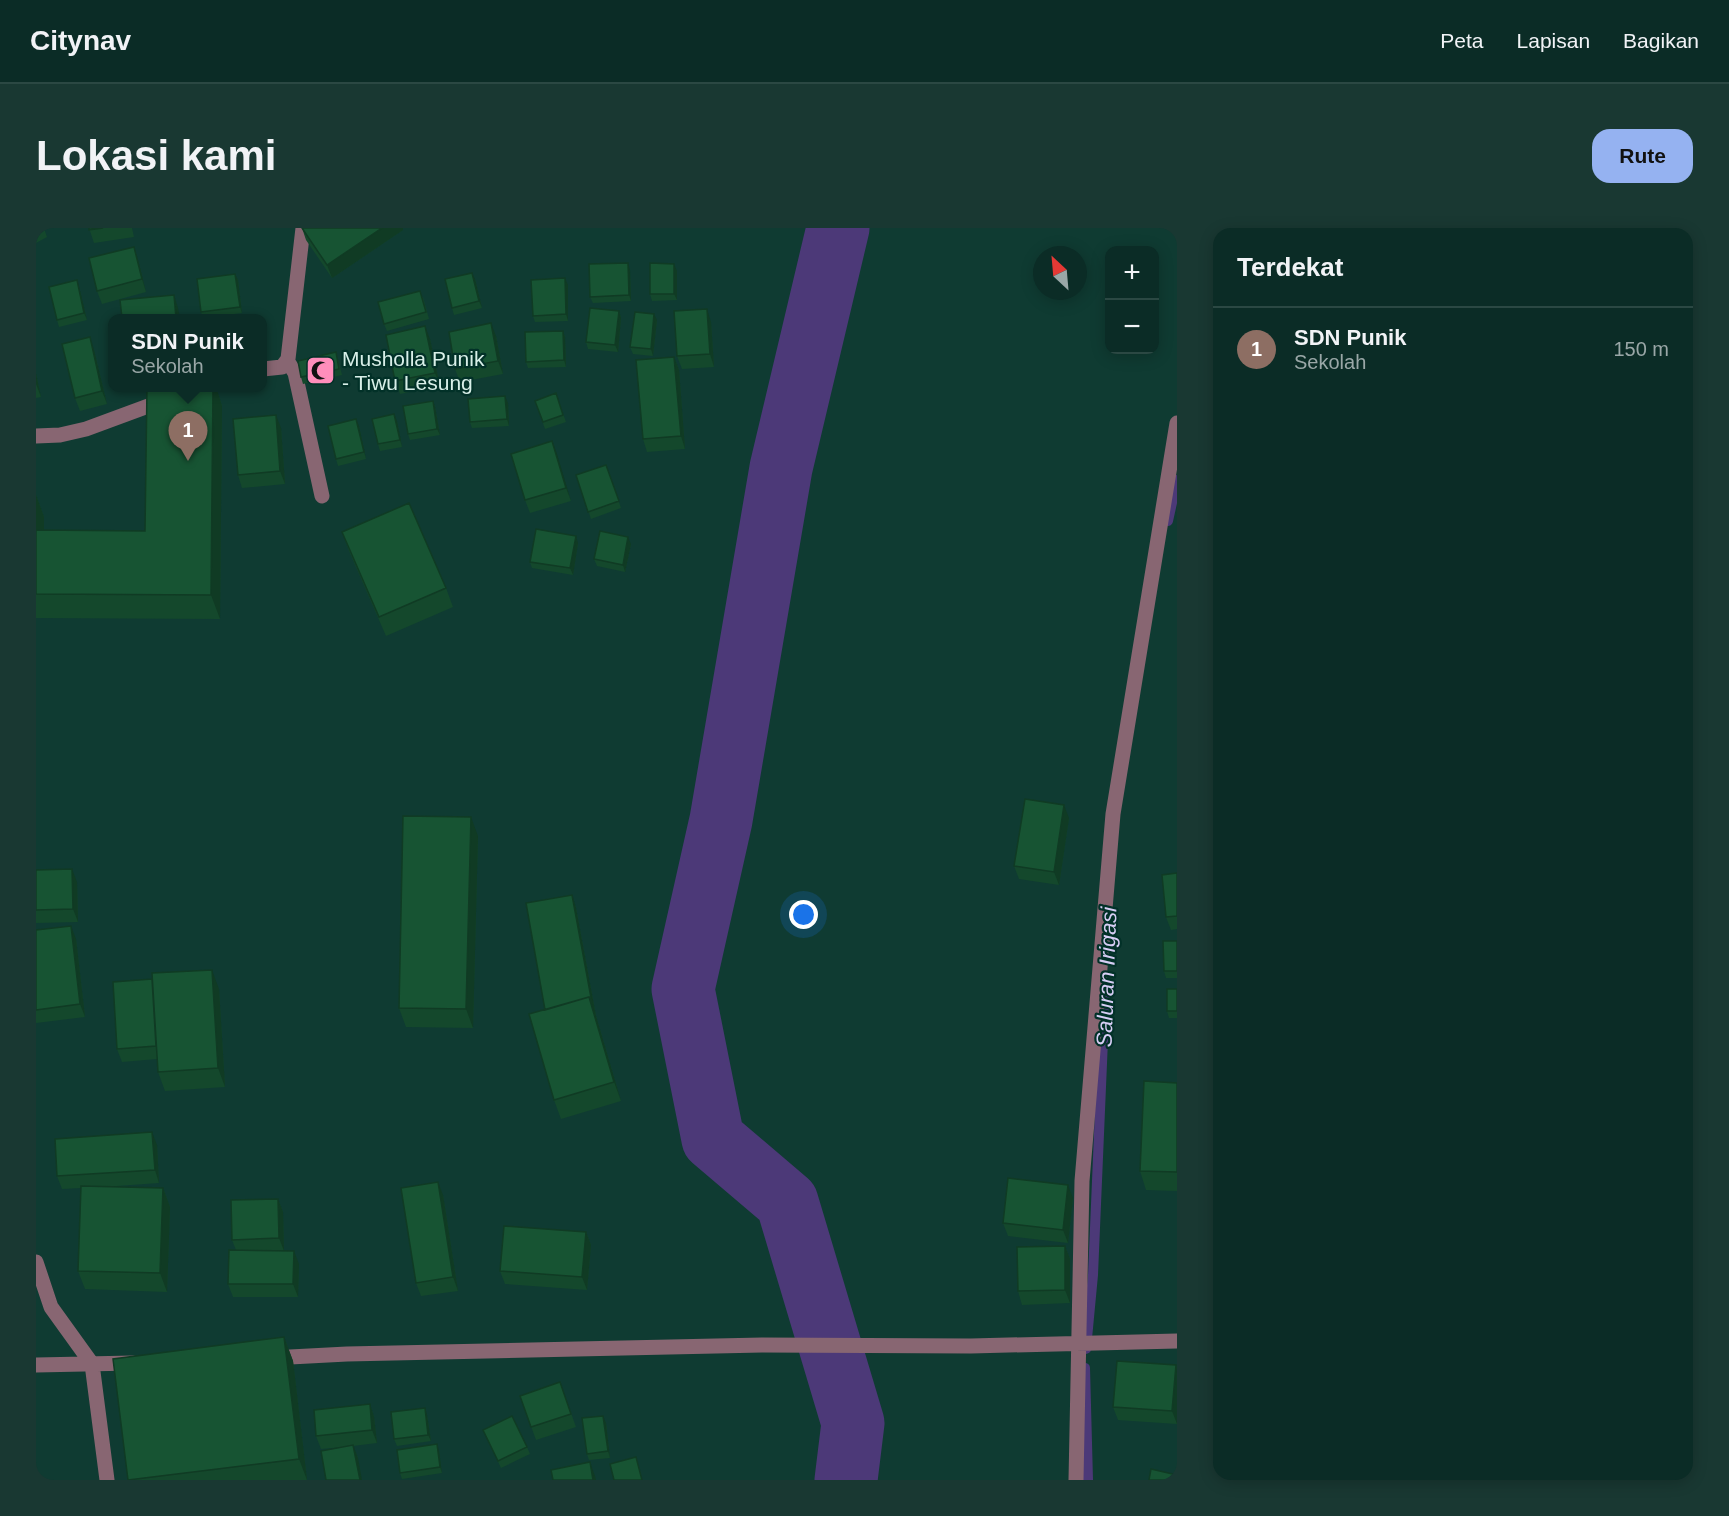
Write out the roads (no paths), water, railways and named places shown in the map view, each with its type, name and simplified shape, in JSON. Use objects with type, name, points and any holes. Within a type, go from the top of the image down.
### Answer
[{"type":"street","points":[[303,228],[288,362],[295,373],[322,496]]},
{"type":"street","points":[[267,369],[282,367],[288,362]]},
{"type":"street","points":[[36,436],[60,435],[86,429],[184,392]]},
{"type":"street","points":[[1076,1480],[1082,1344],[1082,1181],[1113,814],[1177,423]]},
{"type":"street","points":[[36,1262],[51,1307],[92,1364],[107,1480]]},
{"type":"street","points":[[251,1360],[347,1354],[762,1345],[971,1346],[1177,1341]]},
{"type":"street","points":[[36,1365],[148,1363]]},
{"type":"waterway","points":[[838,228],[781,468],[721,820],[683,989],[713,1139],[787,1202],[853,1423],[846,1480]]},
{"type":"waterway","name":"Saluran Irigasi","points":[[1168,521],[1177,480]]},
{"type":"waterway","name":"Saluran Irigasi","points":[[1086,1349],[1093,1275],[1105,993]]},
{"type":"waterway","name":"Saluran Irigasi","points":[[1085,1368],[1088,1480]]},
{"type":"place","name":"Musholla Punik - Tiwu Lesung","points":[[321,371]]},
{"type":"place","name":"SDN Punik","points":[[188,461]]}]
